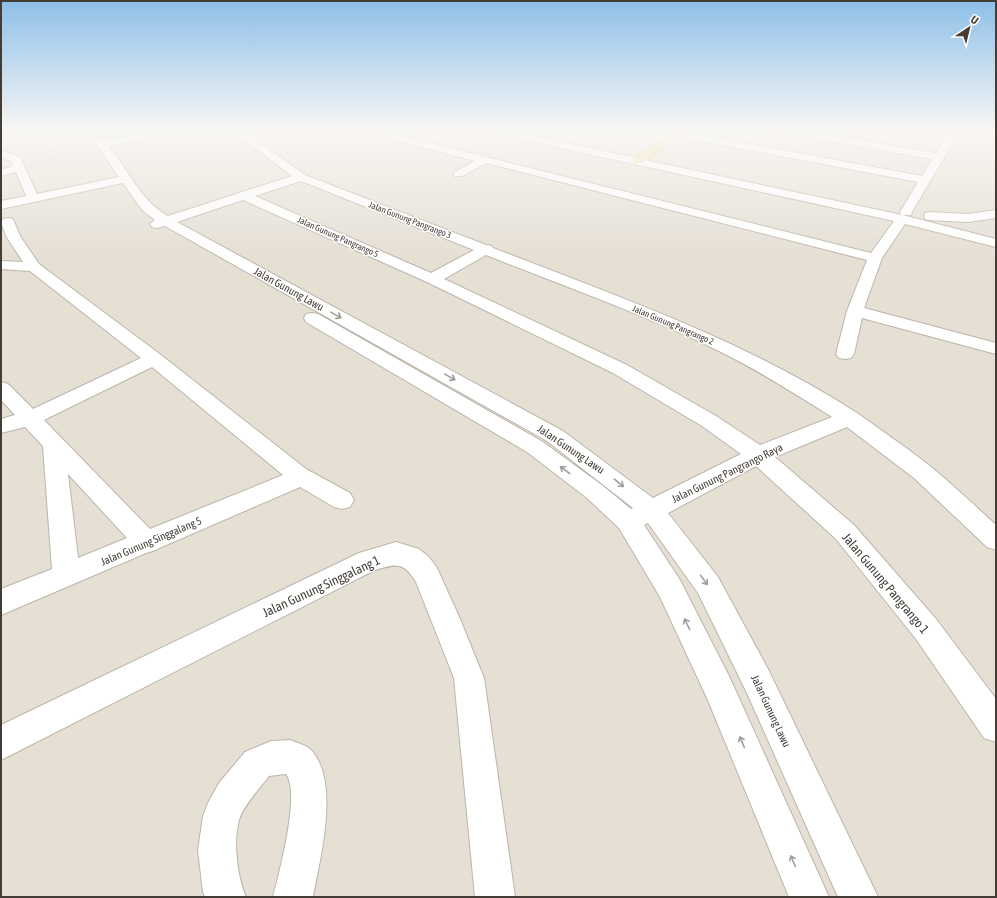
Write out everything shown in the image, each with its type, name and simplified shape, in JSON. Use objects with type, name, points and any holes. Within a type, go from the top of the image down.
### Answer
[{"type":"street","points":[[22,174],[31,195]]},
{"type":"street","name":"Jalan Gunung Lawu","points":[[114,174],[117,178]]},
{"type":"street","name":"Jalan Gunung Lawu","points":[[115,174],[131,212],[159,223],[555,436],[652,510],[708,585],[757,680],[858,897]]},
{"type":"street","name":"Jalan Gunung Pangrango 3","points":[[297,174],[301,177],[487,249]]},
{"type":"street","points":[[560,174],[875,258]]},
{"type":"street","points":[[714,174],[904,215],[996,243]]},
{"type":"street","points":[[894,174],[926,180]]},
{"type":"street","points":[[845,354],[855,311],[875,258],[930,174]]},
{"type":"street","points":[[159,223],[301,177]]},
{"type":"street","points":[[1,200],[117,178]]},
{"type":"street","points":[[1,205],[31,195]]},
{"type":"street","name":"Jalan Gunung Pangrango 5","points":[[244,196],[432,279]]},
{"type":"street","points":[[904,215],[968,218],[996,214]]},
{"type":"street","points":[[921,215],[996,236]]},
{"type":"street","name":"Jalan Gunung Lawu","points":[[159,223],[535,447],[595,492],[628,521],[670,589],[718,687],[809,897]]},
{"type":"street","points":[[7,230],[34,267],[154,358],[298,475],[342,500]]},
{"type":"street","points":[[432,279],[487,249]]},
{"type":"street","name":"Jalan Gunung Pangrango 2","points":[[487,249],[693,332],[781,377],[849,418]]},
{"type":"street","points":[[1,265],[34,267]]},
{"type":"street","points":[[432,279],[620,369],[709,421],[758,455]]},
{"type":"street","points":[[855,311],[996,349]]},
{"type":"street","points":[[1,426],[31,418],[154,358]]},
{"type":"street","points":[[1,388],[147,542]]},
{"type":"street","points":[[849,418],[922,472],[996,540]]},
{"type":"street","name":"Jalan Gunung Pangrango Raya","points":[[628,521],[758,455],[849,418]]},
{"type":"street","points":[[54,444],[66,576]]},
{"type":"street","name":"Jalan Gunung Pangrango 1","points":[[758,455],[844,532],[926,629],[996,726]]},
{"type":"street","name":"Jalan Gunung Singgalang 5","points":[[1,602],[290,482],[298,475]]},
{"type":"street","name":"Jalan Gunung Singgalang 1","points":[[1,743],[368,561],[396,553],[410,557],[420,565],[427,576],[469,678],[495,897]]},
{"type":"street","points":[[226,897],[223,892],[217,850],[221,816],[232,796],[257,764],[271,758],[290,757],[300,764],[307,779],[309,810],[293,897]]},
{"type":"shaded area","points":[[1,174],[996,174],[996,897],[1,897]]}]
